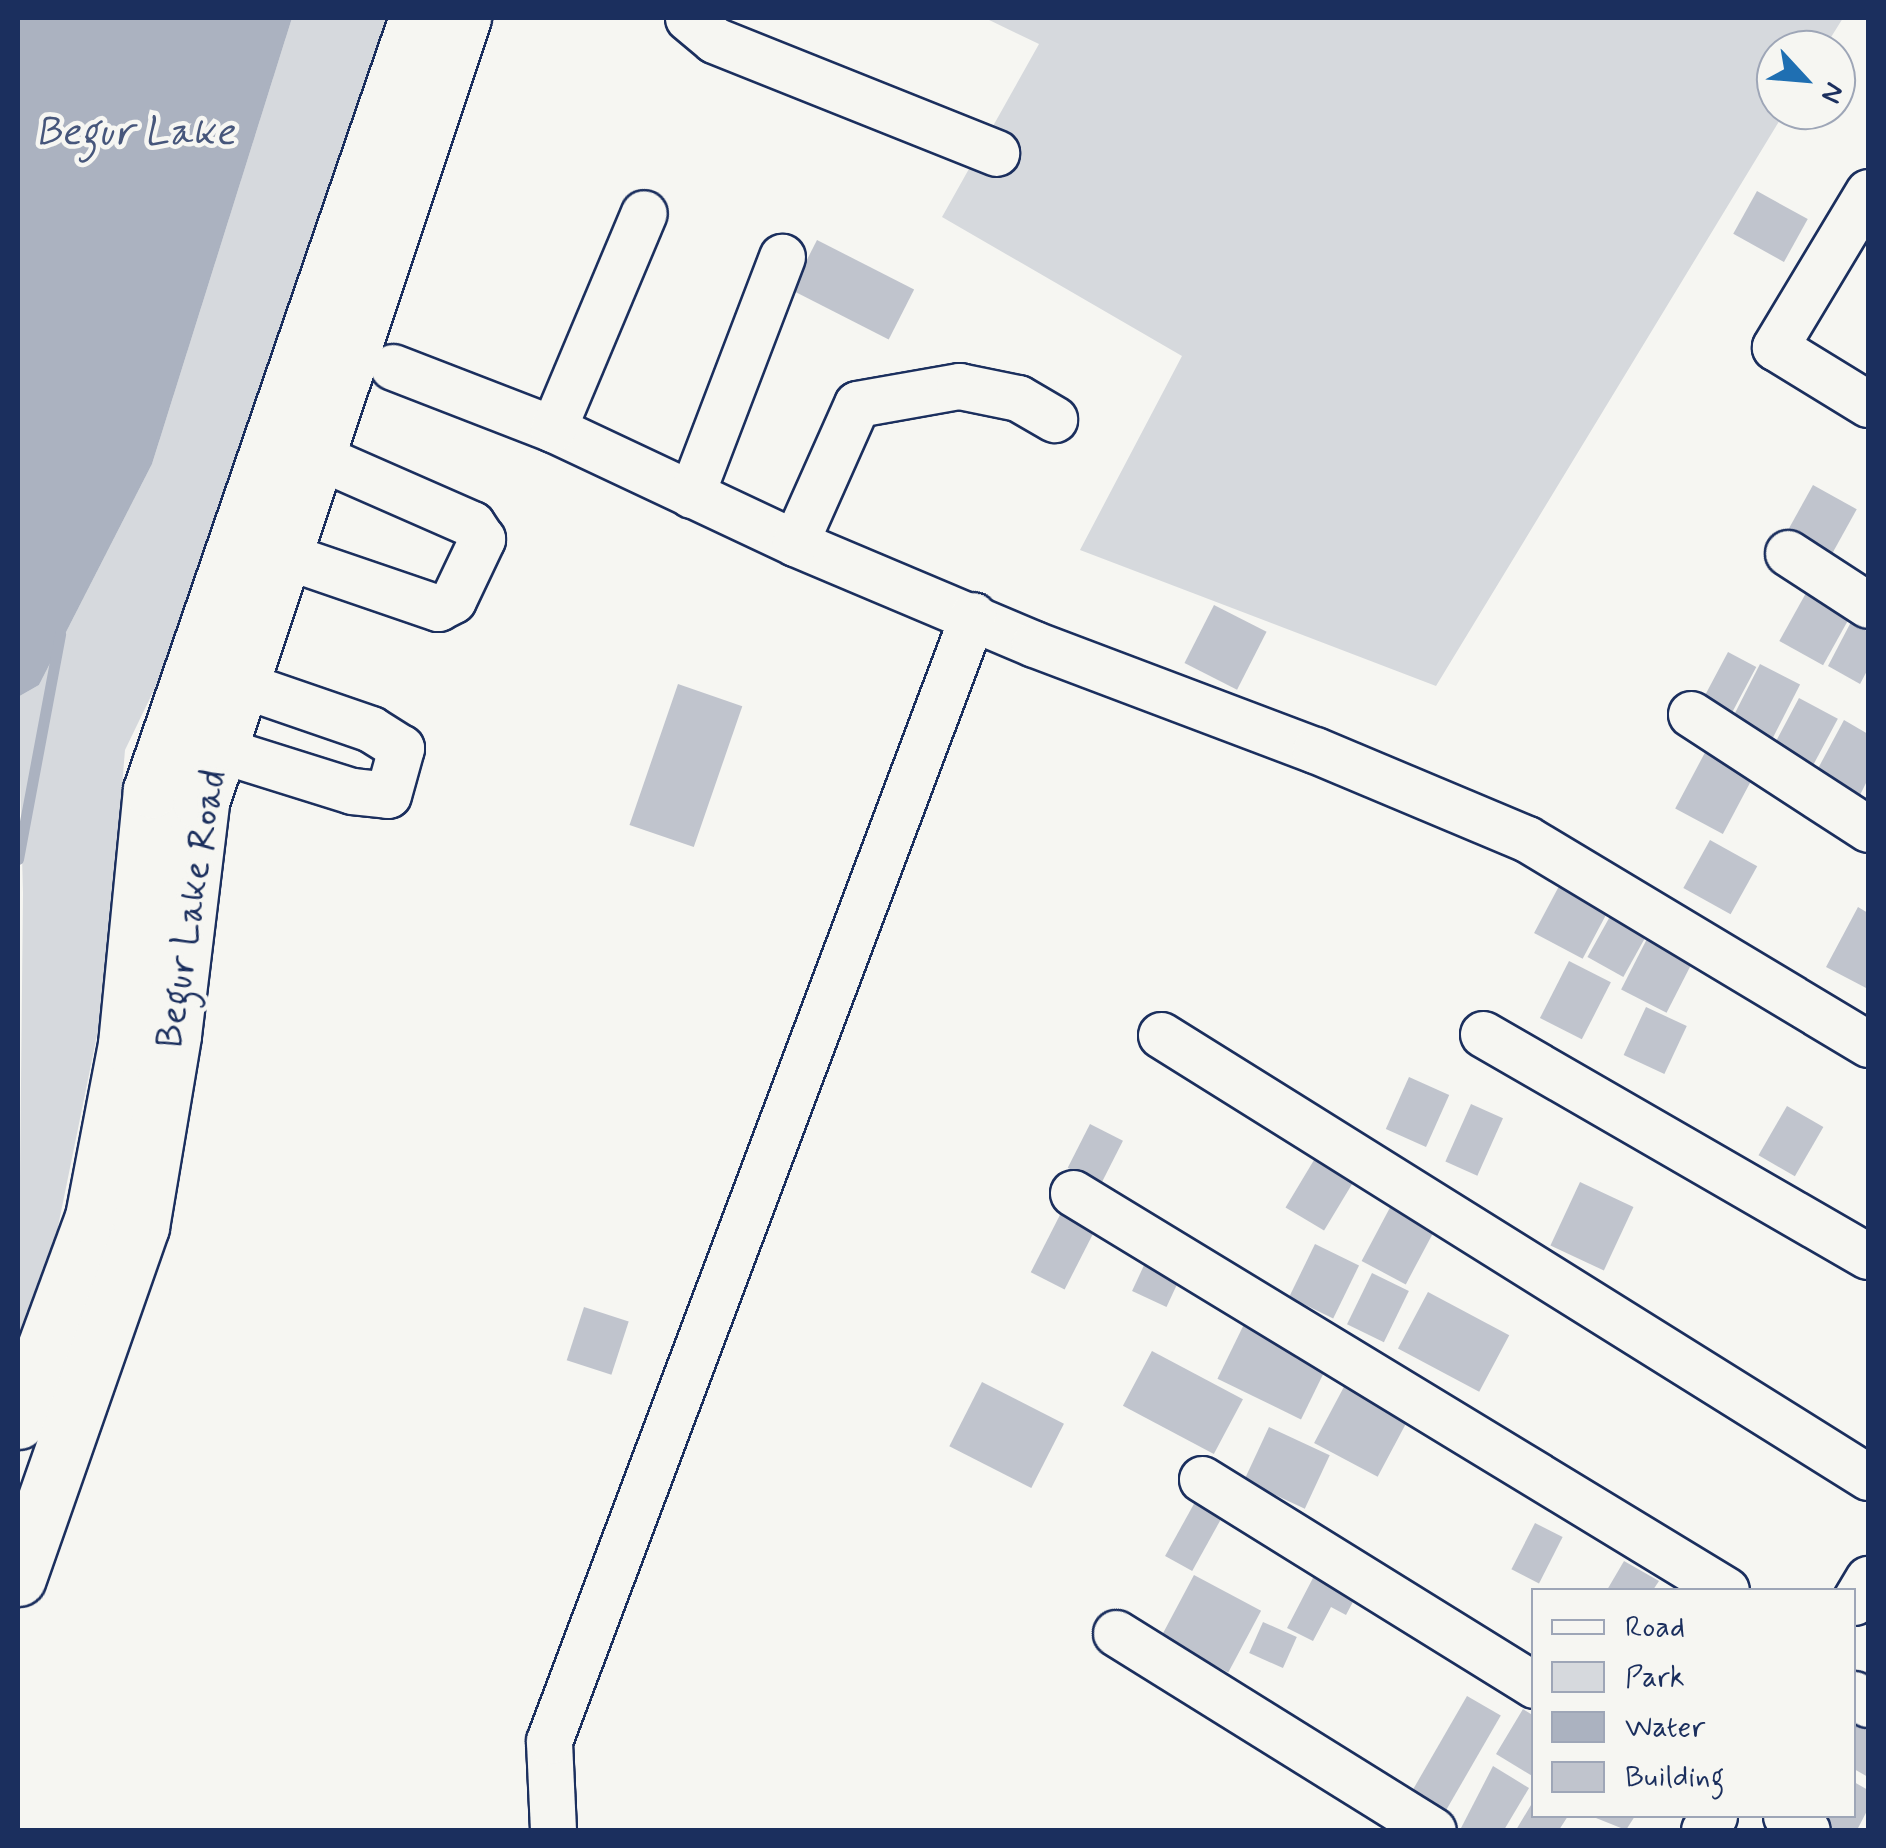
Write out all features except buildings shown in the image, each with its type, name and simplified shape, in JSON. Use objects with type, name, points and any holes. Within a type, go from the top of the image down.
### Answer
[{"type":"main road","name":"Begur Lake Road","points":[[18,1578],[141,1226],[173,1035],[201,802],[283,556],[295,447],[417,18]]},
{"type":"main road","name":"Begur Lake Road","points":[[18,1421],[93,1217],[126,1044],[152,790],[295,447],[463,18]]},
{"type":"street","points":[[688,18],[714,40],[996,153]]},
{"type":"street","points":[[1868,192],[1775,348],[1868,404]]},
{"type":"street","points":[[553,429],[644,213]]},
{"type":"street","points":[[691,495],[782,257]]},
{"type":"street","points":[[393,367],[553,429],[794,543],[1528,839],[1868,1044]]},
{"type":"street","points":[[794,543],[857,404],[959,386],[1018,398],[1054,419]]},
{"type":"street","points":[[283,556],[438,608],[453,600],[482,539],[472,524],[295,447]]},
{"type":"street","points":[[1788,554],[1868,605]]},
{"type":"street","points":[[553,1830],[549,1741],[973,614]]},
{"type":"street","points":[[218,749],[352,791],[388,795],[401,748],[372,729],[240,684]]},
{"type":"street","points":[[1691,714],[1868,829]]},
{"type":"street","points":[[1484,1034],[1868,1256]]},
{"type":"street","points":[[1161,1035],[1868,1477]]},
{"type":"street","points":[[1073,1193],[1723,1588]]},
{"type":"street","points":[[1202,1479],[1531,1682]]},
{"type":"street","points":[[1116,1633],[1384,1818],[1433,1830]]},
{"type":"green space","points":[[292,18],[390,18],[194,607],[125,750],[105,996],[50,1266],[18,1368],[23,893],[18,697],[39,685],[152,464]]},
{"type":"green space","points":[[985,18],[1843,18],[1836,30],[1756,30],[1756,130],[1774,130],[1436,686],[1080,550],[1182,356],[942,217],[1039,44]]},
{"type":"water","name":"Begur Lake","points":[[18,18],[292,18],[152,464],[39,685],[18,697]]},
{"type":"waterway","points":[[18,859],[60,634]]}]
